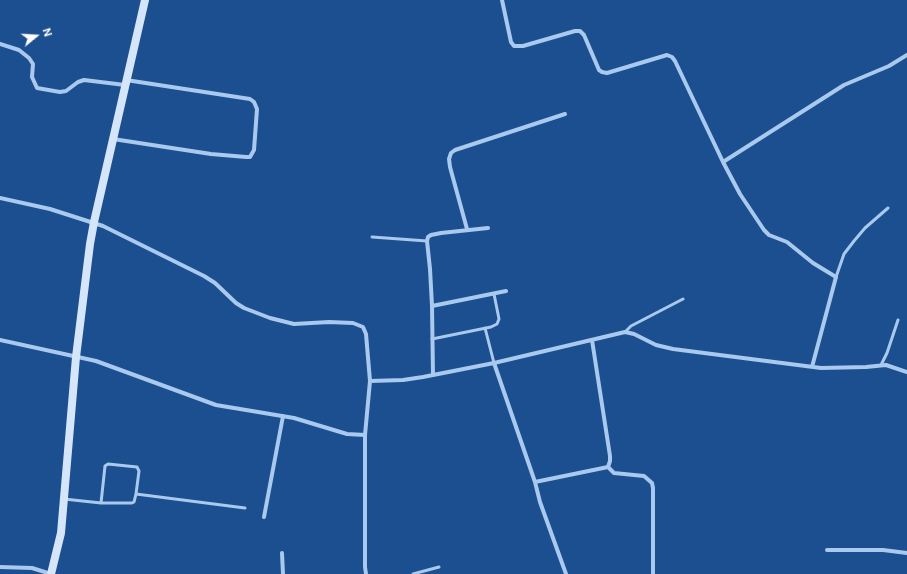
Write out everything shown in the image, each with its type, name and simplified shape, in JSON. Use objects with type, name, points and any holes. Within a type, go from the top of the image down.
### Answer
[{"type":"street","points":[[0,567],[32,568],[51,574],[61,533],[76,357],[89,251],[94,222],[145,0]]},
{"type":"street","points":[[502,0],[511,42],[514,46],[523,46],[575,31],[580,31],[584,35],[600,70],[607,73],[668,55],[672,57],[723,162],[746,204],[769,235],[787,242],[813,263],[836,277],[812,367]]},
{"type":"street","points":[[0,44],[19,50],[29,58],[32,64],[32,77],[37,88],[60,92],[66,91],[78,82],[84,80],[126,83],[250,99],[254,102],[258,109],[254,150],[250,157],[211,154],[113,138]]},
{"type":"street","points":[[723,162],[844,85],[889,66],[907,55]]},
{"type":"street","points":[[467,230],[450,167],[449,158],[452,153],[455,150],[565,114]]},
{"type":"street","points":[[0,198],[50,209],[94,222],[204,276],[244,308],[286,323],[353,322],[363,327],[366,334],[370,381],[366,435],[366,574]]},
{"type":"street","points":[[433,375],[432,306],[430,269],[426,241],[431,235],[488,228]]},
{"type":"street","points":[[432,306],[506,291]]},
{"type":"street","points":[[370,381],[403,380],[433,375],[494,363],[625,332],[634,334],[656,345],[673,349],[812,367],[858,367],[881,364],[907,372]]},
{"type":"street","points":[[0,340],[96,361],[216,404],[307,421],[347,434],[366,435]]},
{"type":"street","points":[[592,340],[610,456],[608,467]]},
{"type":"street","points":[[494,363],[535,482],[540,502],[566,574]]},
{"type":"street","points":[[264,517],[283,416]]},
{"type":"street","points":[[535,482],[608,467]]},
{"type":"street","points":[[608,467],[614,473],[644,476],[652,483],[654,574]]},
{"type":"street","points":[[827,550],[883,550],[907,553]]},
{"type":"street","points":[[282,553],[283,574]]},
{"type":"lane","points":[[836,277],[844,254],[865,228],[888,208]]},
{"type":"lane","points":[[372,237],[426,241]]},
{"type":"lane","points":[[432,340],[497,324],[499,319],[494,294]]},
{"type":"lane","points":[[625,332],[628,327],[683,299]]},
{"type":"lane","points":[[881,364],[887,353],[898,320]]},
{"type":"lane","points":[[485,328],[494,363]]},
{"type":"lane","points":[[64,499],[101,503],[132,504],[136,494],[139,471],[137,467],[108,464],[105,466],[101,503]]},
{"type":"lane","points":[[136,494],[246,508]]},
{"type":"lane","points":[[413,574],[439,567]]}]
